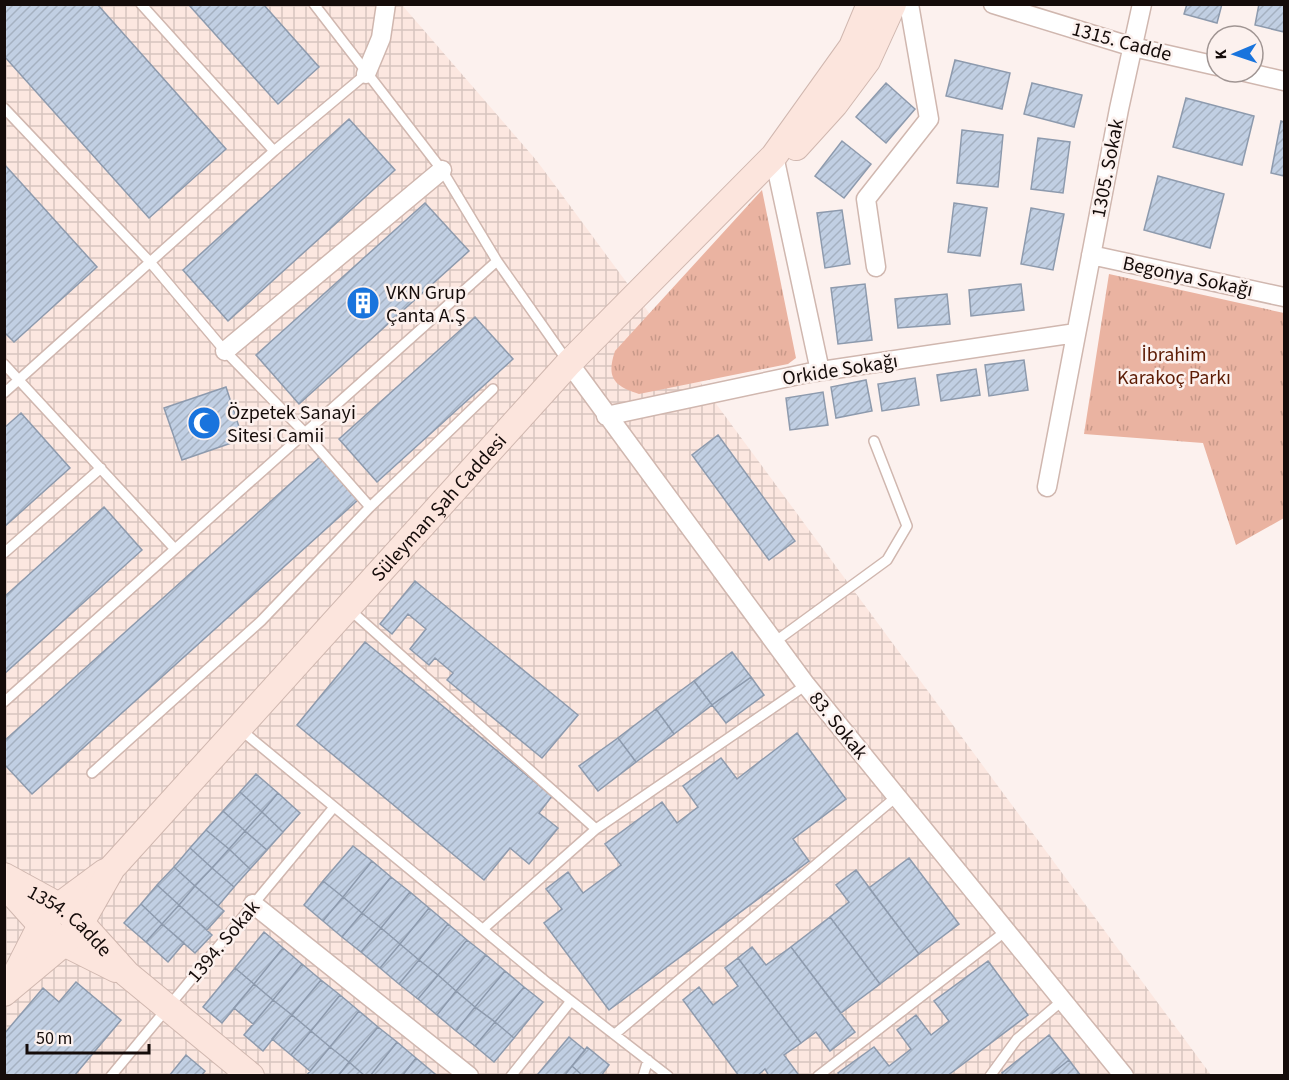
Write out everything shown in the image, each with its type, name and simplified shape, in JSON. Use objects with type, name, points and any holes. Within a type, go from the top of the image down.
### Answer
[{"type":"main road","name":"Süleyman Şah Caddesi","points":[[112,867],[569,363],[774,156],[852,46],[870,4]]},
{"type":"main road","name":"Süleyman Şah Caddesi","points":[[774,156],[794,149],[835,104],[867,61],[893,4]]},
{"type":"main road","points":[[7,990],[41,925],[59,906],[112,867]]},
{"type":"main road","points":[[7,990],[64,944],[81,923],[112,867]]},
{"type":"main road","name":"1354. Cadde","points":[[4,876],[59,906],[81,923],[127,975],[252,1076]]},
{"type":"main road","name":"1354. Cadde","points":[[4,884],[41,925],[64,944],[127,975]]},
{"type":"street","points":[[366,74],[381,38],[386,4]]},
{"type":"street","points":[[876,267],[866,199],[929,118],[909,4]]},
{"type":"street","name":"1315. Cadde","points":[[993,4],[1133,46],[1205,63]]},
{"type":"street","name":"1305. Sokak","points":[[1047,487],[1142,4]]},
{"type":"street","points":[[1265,77],[1284,81]]},
{"type":"street","points":[[774,156],[820,371]]},
{"type":"street","points":[[225,351],[442,170]]},
{"type":"street","name":"Begonya Sokağı","points":[[1091,255],[1284,297]]},
{"type":"street","name":"Orkide Sokağı","points":[[606,416],[820,371],[1076,333]]},
{"type":"street","name":"83. Sokak","points":[[569,363],[606,416],[776,641],[806,685],[1124,1076]]},
{"type":"street","points":[[253,904],[469,1076]]},
{"type":"lane","points":[[141,4],[274,151]]},
{"type":"lane","points":[[314,4],[442,170],[497,261],[569,363]]},
{"type":"lane","points":[[4,393],[274,151],[366,74]]},
{"type":"lane","points":[[4,108],[150,262],[225,351],[304,432],[370,507]]},
{"type":"lane","points":[[4,702],[497,261]]},
{"type":"lane","points":[[4,364],[174,548]]},
{"type":"lane","points":[[92,773],[261,621],[370,507],[493,389]]},
{"type":"lane","points":[[776,641],[887,560],[907,526],[874,441]]},
{"type":"lane","points":[[4,553],[101,468]]},
{"type":"lane","points":[[346,607],[596,829]]},
{"type":"lane","points":[[483,929],[596,829],[806,685]]},
{"type":"lane","points":[[237,727],[483,929],[668,1076]]},
{"type":"lane","points":[[615,1034],[896,797]]},
{"type":"lane","name":"1394. Sokak","points":[[111,1076],[334,807]]},
{"type":"lane","points":[[818,1076],[1006,931]]},
{"type":"lane","points":[[990,1076],[1017,1039],[1063,1000]]},
{"type":"lane","points":[[511,1076],[572,1001]]},
{"type":"lane","points":[[643,1076],[648,1060]]},
{"type":"shaded area","points":[[5,4],[402,5],[537,161],[1211,1075],[5,1076]]},
{"type":"green space","points":[[762,190],[796,358],[788,364],[639,394],[623,388],[614,380],[612,374],[612,360],[615,351]]},
{"type":"green space","name":"İbrahim Karakoç Parkı","points":[[1109,274],[1284,313],[1284,518],[1236,545],[1203,443],[1084,434]]},
{"type":"building","points":[[4,4],[97,4],[226,149],[149,218],[4,56]]},
{"type":"building","points":[[188,4],[263,4],[319,67],[278,104]]},
{"type":"building","points":[[1187,4],[1222,4],[1217,23],[1184,14]]},
{"type":"building","points":[[1259,4],[1284,4],[1284,32],[1265,27],[1265,24],[1255,24]]},
{"type":"building","points":[[955,60],[1010,73],[1002,109],[946,96]]},
{"type":"building","points":[[886,83],[915,109],[886,143],[856,117]]},
{"type":"building","points":[[1032,83],[1082,95],[1074,127],[1024,114]]},
{"type":"building","points":[[1186,98],[1254,116],[1242,165],[1173,147]]},
{"type":"building","points":[[349,119],[395,170],[228,321],[183,270]]},
{"type":"building","points":[[1281,121],[1284,122],[1284,176],[1271,173]]},
{"type":"building","points":[[962,130],[1003,135],[998,187],[957,183]]},
{"type":"building","points":[[1038,138],[1070,142],[1063,193],[1031,189]]},
{"type":"building","points":[[842,141],[871,164],[844,198],[815,176]]},
{"type":"building","points":[[4,164],[97,267],[14,342],[4,332]]},
{"type":"building","points":[[1158,176],[1224,194],[1210,248],[1144,230]]},
{"type":"building","name":"VKN Grup Çanta A.Ş","points":[[425,203],[469,251],[299,404],[256,355]]},
{"type":"building","points":[[954,203],[987,208],[980,256],[948,252]]},
{"type":"building","points":[[1031,208],[1064,214],[1053,270],[1021,264]]},
{"type":"building","points":[[842,210],[850,264],[825,268],[817,213]]},
{"type":"building","points":[[865,284],[872,340],[838,344],[831,288]]},
{"type":"building","points":[[1021,284],[1024,310],[971,316],[969,290]]},
{"type":"building","points":[[947,294],[950,324],[898,328],[895,299]]},
{"type":"building","points":[[475,317],[513,359],[377,482],[339,439]]},
{"type":"building","points":[[1024,360],[1028,390],[989,396],[985,365]]},
{"type":"building","points":[[976,369],[980,395],[941,401],[937,375]]},
{"type":"building","points":[[915,378],[919,405],[882,411],[878,384]]},
{"type":"building","points":[[866,380],[872,411],[836,418],[831,387]]},
{"type":"building","name":"Özpetek Sanayi Sitesi Camii","points":[[226,387],[243,439],[182,460],[164,408]]},
{"type":"building","points":[[823,392],[828,425],[790,430],[786,398]]},
{"type":"building","points":[[21,413],[70,468],[4,527],[4,428]]},
{"type":"building","points":[[718,435],[795,541],[769,560],[692,455]]},
{"type":"building","points":[[320,457],[358,500],[32,794],[4,764],[4,741]]},
{"type":"building","points":[[104,507],[142,550],[4,674],[4,597]]},
{"type":"building","points":[[415,581],[578,715],[542,758],[447,680],[453,673],[435,658],[429,665],[410,649],[426,629],[408,614],[392,634],[380,624]]},
{"type":"building","points":[[365,642],[552,796],[539,813],[558,828],[529,864],[510,848],[484,880],[297,725]]},
{"type":"building","points":[[732,652],[751,677],[712,705],[694,681]]},
{"type":"building","points":[[751,677],[764,695],[726,723],[712,705]]},
{"type":"building","points":[[694,681],[712,705],[674,734],[656,709]]},
{"type":"building","points":[[656,709],[674,734],[636,762],[618,738]]},
{"type":"building","points":[[797,733],[846,799],[793,839],[809,861],[609,1010],[544,923],[562,909],[546,889],[568,872],[583,893],[621,865],[605,844],[662,802],[677,823],[698,807],[683,786],[721,758],[737,779]]},
{"type":"building","points":[[618,738],[636,762],[598,791],[579,766]]},
{"type":"building","points":[[256,774],[278,793],[262,812],[240,792]]},
{"type":"building","points":[[240,792],[262,812],[245,831],[223,811]]},
{"type":"building","points":[[278,793],[300,813],[283,832],[262,812]]},
{"type":"building","points":[[223,811],[245,831],[229,849],[206,830]]},
{"type":"building","points":[[262,812],[283,832],[267,850],[245,831]]},
{"type":"building","points":[[206,830],[229,849],[212,868],[190,848]]},
{"type":"building","points":[[245,831],[267,850],[250,869],[229,849]]},
{"type":"building","points":[[353,846],[372,861],[343,897],[323,881]]},
{"type":"building","points":[[190,848],[212,868],[195,886],[174,867]]},
{"type":"building","points":[[229,849],[250,869],[234,887],[212,868]]},
{"type":"building","points":[[909,858],[959,924],[919,954],[869,888]]},
{"type":"building","points":[[372,861],[391,877],[362,913],[343,897]]},
{"type":"building","points":[[174,867],[195,886],[179,905],[157,885]]},
{"type":"building","points":[[212,868],[234,887],[218,906],[195,886]]},
{"type":"building","points":[[856,870],[919,954],[880,984],[830,917],[849,902],[836,885]]},
{"type":"building","points":[[391,877],[410,892],[381,928],[362,913]]},
{"type":"building","points":[[323,881],[343,897],[323,921],[304,905]]},
{"type":"building","points":[[157,885],[179,905],[162,924],[141,904]]},
{"type":"building","points":[[195,886],[224,911],[207,930],[179,905]]},
{"type":"building","points":[[410,892],[429,908],[400,944],[381,928]]},
{"type":"building","points":[[343,897],[362,913],[342,937],[323,921]]},
{"type":"building","points":[[141,904],[162,924],[146,942],[124,923]]},
{"type":"building","points":[[179,905],[212,935],[195,953],[162,924]]},
{"type":"building","points":[[429,908],[448,924],[419,960],[400,944]]},
{"type":"building","points":[[362,913],[381,928],[361,952],[342,937]]},
{"type":"building","points":[[830,917],[880,984],[841,1013],[791,947]]},
{"type":"building","points":[[162,924],[184,943],[168,962],[146,942]]},
{"type":"building","points":[[448,924],[467,940],[438,975],[419,960]]},
{"type":"building","points":[[381,928],[400,944],[380,968],[361,952]]},
{"type":"building","points":[[264,932],[283,948],[254,984],[235,968]]},
{"type":"building","points":[[467,940],[486,955],[456,991],[438,975]]},
{"type":"building","points":[[400,944],[419,960],[399,984],[380,968]]},
{"type":"building","points":[[752,947],[766,965],[791,947],[855,1032],[830,1051],[816,1032],[801,1043],[738,958]]},
{"type":"building","points":[[283,948],[302,964],[273,1000],[254,984]]},
{"type":"building","points":[[486,955],[505,971],[475,1007],[456,991]]},
{"type":"building","points":[[738,958],[801,1043],[784,1055],[798,1074],[797,1076],[769,1076],[765,1069],[757,1076],[739,1076],[683,1000],[699,987],[713,1005],[738,986],[725,968]]},
{"type":"building","points":[[419,960],[438,975],[418,999],[399,984]]},
{"type":"building","points":[[988,961],[1028,1015],[947,1076],[840,1076],[838,1073],[874,1047],[889,1066],[911,1049],[897,1030],[916,1015],[931,1035],[949,1021],[934,1001]]},
{"type":"building","points":[[302,964],[321,980],[292,1015],[273,1000]]},
{"type":"building","points":[[235,968],[254,984],[222,1023],[203,1007]]},
{"type":"building","points":[[505,971],[524,987],[495,1022],[475,1007]]},
{"type":"building","points":[[438,975],[456,991],[437,1015],[418,999]]},
{"type":"building","points":[[321,980],[340,995],[311,1031],[292,1015]]},
{"type":"building","points":[[76,982],[121,1020],[74,1076],[4,1076],[4,1034],[43,988],[59,1002]]},
{"type":"building","points":[[254,984],[273,1000],[253,1024],[234,1008]]},
{"type":"building","points":[[524,987],[543,1002],[514,1038],[495,1022]]},
{"type":"building","points":[[456,991],[475,1007],[456,1031],[437,1015]]},
{"type":"building","points":[[340,995],[359,1011],[330,1047],[311,1031]]},
{"type":"building","points":[[273,1000],[292,1015],[263,1051],[244,1035]]},
{"type":"building","points":[[475,1007],[495,1022],[475,1046],[456,1031]]},
{"type":"building","points":[[359,1011],[378,1027],[349,1062],[330,1047]]},
{"type":"building","points":[[292,1015],[311,1031],[291,1055],[272,1039]]},
{"type":"building","points":[[495,1022],[514,1038],[494,1062],[475,1046]]},
{"type":"building","points":[[378,1027],[397,1042],[370,1076],[365,1076],[349,1062]]},
{"type":"building","points":[[311,1031],[330,1047],[310,1071],[291,1055]]},
{"type":"building","points":[[1049,1035],[1069,1060],[1049,1076],[1004,1076],[1002,1073]]},
{"type":"building","points":[[569,1037],[585,1050],[564,1076],[540,1076],[538,1074]]},
{"type":"building","points":[[397,1042],[416,1058],[402,1076],[370,1076]]},
{"type":"building","points":[[330,1047],[349,1062],[338,1076],[306,1076]]},
{"type":"building","points":[[587,1047],[609,1065],[601,1076],[583,1076],[572,1066]]},
{"type":"building","points":[[186,1055],[205,1071],[201,1076],[169,1076]]},
{"type":"building","points":[[416,1058],[435,1074],[434,1076],[402,1076]]},
{"type":"building","points":[[1069,1060],[1081,1076],[1049,1076]]},
{"type":"building","points":[[349,1062],[365,1076],[338,1076]]},
{"type":"building","points":[[572,1066],[583,1076],[564,1076]]},
{"type":"place","name":"VKN Grup Çanta A.Ş","points":[[363,303]]},
{"type":"place","name":"Özpetek Sanayi Sitesi Camii","points":[[204,423]]}]
